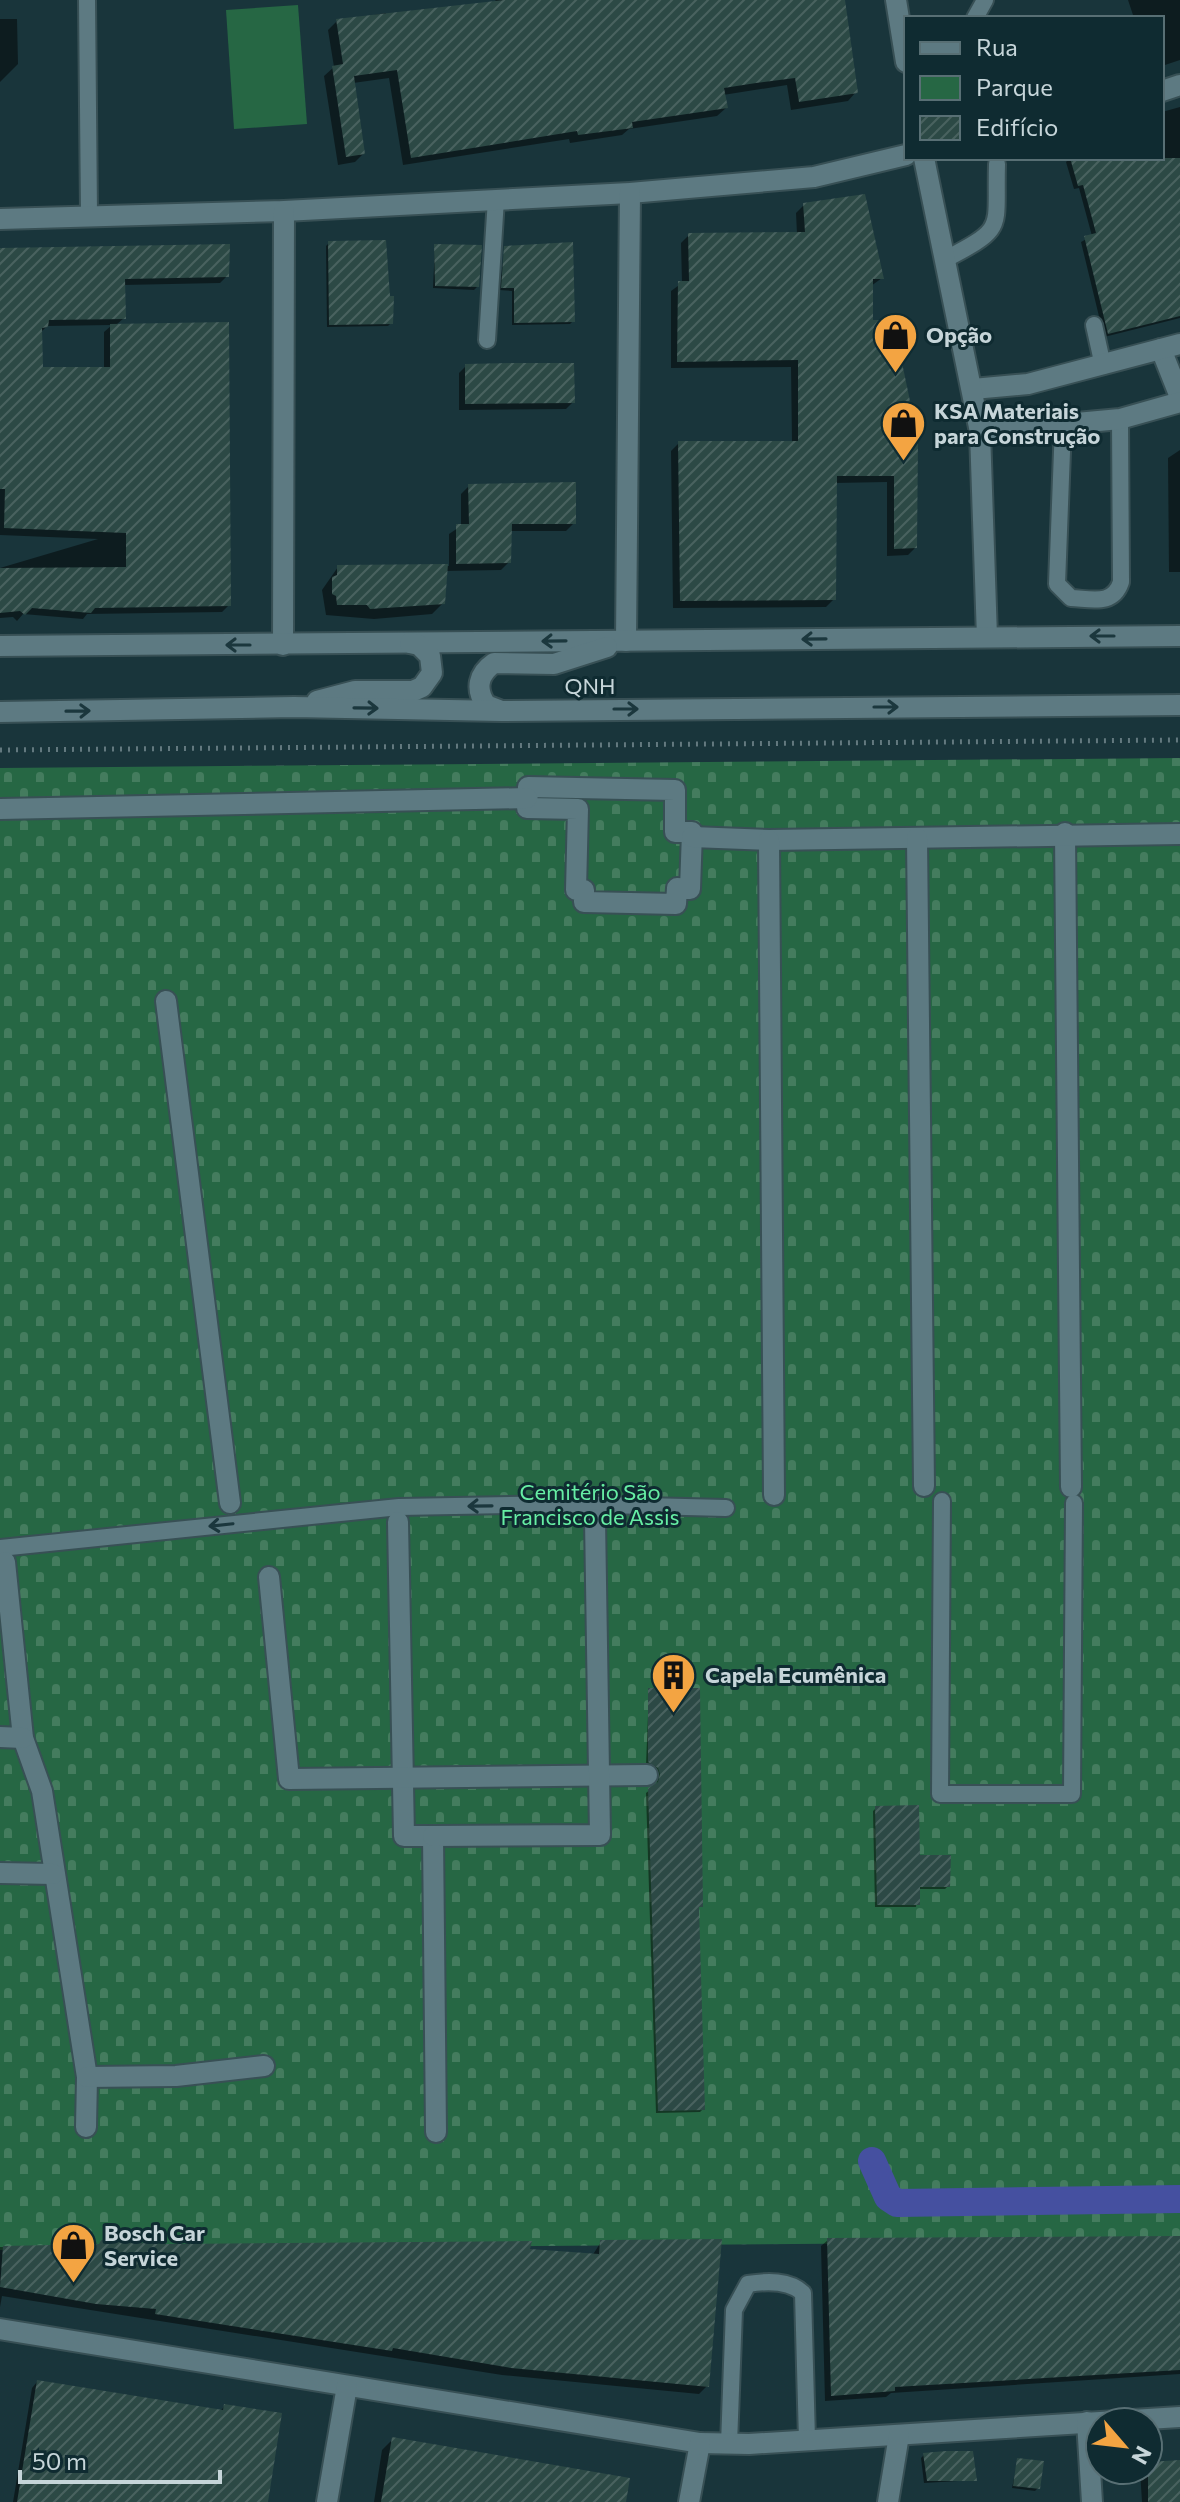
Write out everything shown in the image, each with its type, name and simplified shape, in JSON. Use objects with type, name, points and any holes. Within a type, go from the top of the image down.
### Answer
[{"type":"street","points":[[896,0],[904,50]]},
{"type":"street","points":[[0,219],[89,214],[284,211],[630,193],[814,177],[904,155]]},
{"type":"street","points":[[924,160],[980,432],[987,637]]},
{"type":"street","points":[[501,711],[486,705],[479,690],[482,674],[494,663],[554,664],[626,641],[630,193]]},
{"type":"street","points":[[283,645],[284,211]]},
{"type":"street","points":[[973,389],[1028,384],[1171,347],[1180,400],[1120,419],[980,432]]},
{"type":"street","name":"QNH","points":[[0,646],[1180,636]]},
{"type":"street","points":[[294,707],[355,691],[413,691],[422,687],[432,673],[430,656],[419,645],[410,643]]},
{"type":"street","name":"QNH","points":[[0,712],[294,707],[501,711],[1180,705]]},
{"type":"street","points":[[528,787],[675,790],[675,832],[692,832],[690,889],[677,888],[676,904],[584,902],[584,890],[576,890],[578,809],[527,808],[527,798],[528,787]]},
{"type":"street","points":[[0,809],[527,798]]},
{"type":"street","points":[[692,837],[769,840],[1065,833],[1180,834]]},
{"type":"street","points":[[1065,833],[1073,1495]]},
{"type":"street","points":[[917,838],[924,1486]]},
{"type":"street","points":[[769,840],[774,1495]]},
{"type":"street","points":[[166,1001],[230,1503]]},
{"type":"street","points":[[398,1522],[404,1836],[600,1835],[595,1519]]},
{"type":"street","points":[[2,1555],[23,1738],[42,1791],[87,2077],[86,2127]]},
{"type":"street","points":[[269,1577],[289,1779],[647,1775]]},
{"type":"street","points":[[0,1737],[23,1738]]},
{"type":"street","points":[[433,1836],[436,2132]]},
{"type":"street","points":[[0,1873],[53,1874]]},
{"type":"street","points":[[87,2077],[176,2076],[264,2066]]},
{"type":"street","points":[[0,2329],[700,2443],[807,2440],[1084,2422]]},
{"type":"street","points":[[327,2502],[347,2386]]},
{"type":"street","points":[[888,2502],[899,2435]]},
{"type":"street","points":[[689,2502],[700,2443]]},
{"type":"lane","points":[[87,0],[89,214]]},
{"type":"lane","points":[[946,259],[989,237],[995,224],[997,164]]},
{"type":"lane","points":[[487,340],[496,199]]},
{"type":"lane","points":[[1094,325],[1103,366]]},
{"type":"lane","points":[[1063,425],[1057,584],[1071,598],[1105,600],[1116,593],[1121,582],[1120,419]]},
{"type":"lane","points":[[942,1501],[940,1794],[1072,1794],[1073,1495]]},
{"type":"lane","points":[[2,1555],[399,1507],[564,1504],[726,1508]]},
{"type":"lane","points":[[729,2444],[734,2310],[748,2284],[760,2282],[794,2285],[803,2293],[807,2440]]},
{"type":"path","points":[[0,750],[1180,740]]},
{"type":"green space","points":[[298,5],[307,124],[234,129],[226,10]]},
{"type":"green space","name":"Cemitério São Francisco de Assis","points":[[1180,758],[1180,2241],[0,2250],[0,768]]},
{"type":"building","points":[[504,0],[845,0],[858,93],[799,102],[795,78],[756,83],[724,88],[728,108],[632,122],[633,128],[578,135],[577,131],[411,158],[397,70],[354,76],[365,154],[346,157],[332,66],[343,64],[336,19]]},
{"type":"building","points":[[1180,158],[1180,316],[1108,334],[1084,236],[1096,233],[1083,185],[1078,186],[1071,160]]},
{"type":"building","points":[[865,194],[884,279],[873,279],[873,320],[893,320],[918,439],[917,548],[894,549],[894,476],[837,476],[836,600],[680,601],[678,441],[798,441],[798,360],[677,362],[678,281],[689,281],[688,233],[805,232],[803,203]]},
{"type":"building","points":[[386,240],[390,296],[394,296],[393,324],[329,325],[328,241]]},
{"type":"building","points":[[573,242],[575,322],[514,323],[514,288],[501,288],[504,246]]},
{"type":"building","points":[[230,244],[229,277],[125,279],[126,319],[49,320],[48,327],[42,328],[43,367],[110,367],[110,324],[229,322],[231,606],[95,608],[91,613],[32,608],[25,615],[20,611],[0,613],[0,568],[126,567],[126,533],[4,528],[5,489],[0,489],[0,248]]},
{"type":"building","points":[[434,244],[482,245],[479,287],[435,286]]},
{"type":"building","points":[[574,363],[575,403],[465,404],[465,364]]},
{"type":"building","points":[[576,482],[576,524],[512,524],[511,563],[456,564],[456,524],[469,524],[468,484]]},
{"type":"building","points":[[448,564],[445,604],[370,609],[367,605],[337,605],[336,596],[332,594],[332,577],[337,575],[337,565]]},
{"type":"building","points":[[648,1688],[700,1688],[703,1907],[699,1907],[705,2110],[658,2111],[648,1788],[658,1782],[660,1774],[658,1768],[648,1762]]},
{"type":"building","points":[[919,1805],[920,1855],[951,1855],[950,1887],[920,1887],[920,1905],[877,1905],[875,1806]]},
{"type":"building","points":[[1180,2236],[1180,2370],[895,2387],[895,2391],[831,2396],[827,2238]]},
{"type":"building","points":[[722,2239],[709,2387],[511,2368],[155,2314],[156,2309],[96,2304],[0,2287],[3,2246],[99,2244],[101,2240],[166,2244],[532,2241],[530,2249],[599,2254],[600,2240]]},
{"type":"building","points":[[37,2380],[223,2410],[224,2404],[282,2413],[268,2502],[17,2502]]},
{"type":"building","points":[[392,2437],[630,2478],[626,2502],[381,2502]]},
{"type":"building","points":[[973,2451],[977,2481],[927,2481],[923,2453]]},
{"type":"building","points":[[1017,2458],[1044,2461],[1040,2489],[1013,2486]]},
{"type":"building","points":[[1180,2460],[1180,2502],[1148,2502],[1148,2486],[1164,2486],[1164,2461]]},
{"type":"waterway","points":[[872,2161],[888,2197],[897,2203],[1180,2199]]},
{"type":"place","name":"Opção","points":[[895,374]]},
{"type":"place","name":"KSA Materiais para Construção","points":[[903,463]]},
{"type":"place","name":"Capela Ecumênica","points":[[674,1714]]},
{"type":"place","name":"Bosch Car Service","points":[[73,2285]]}]
